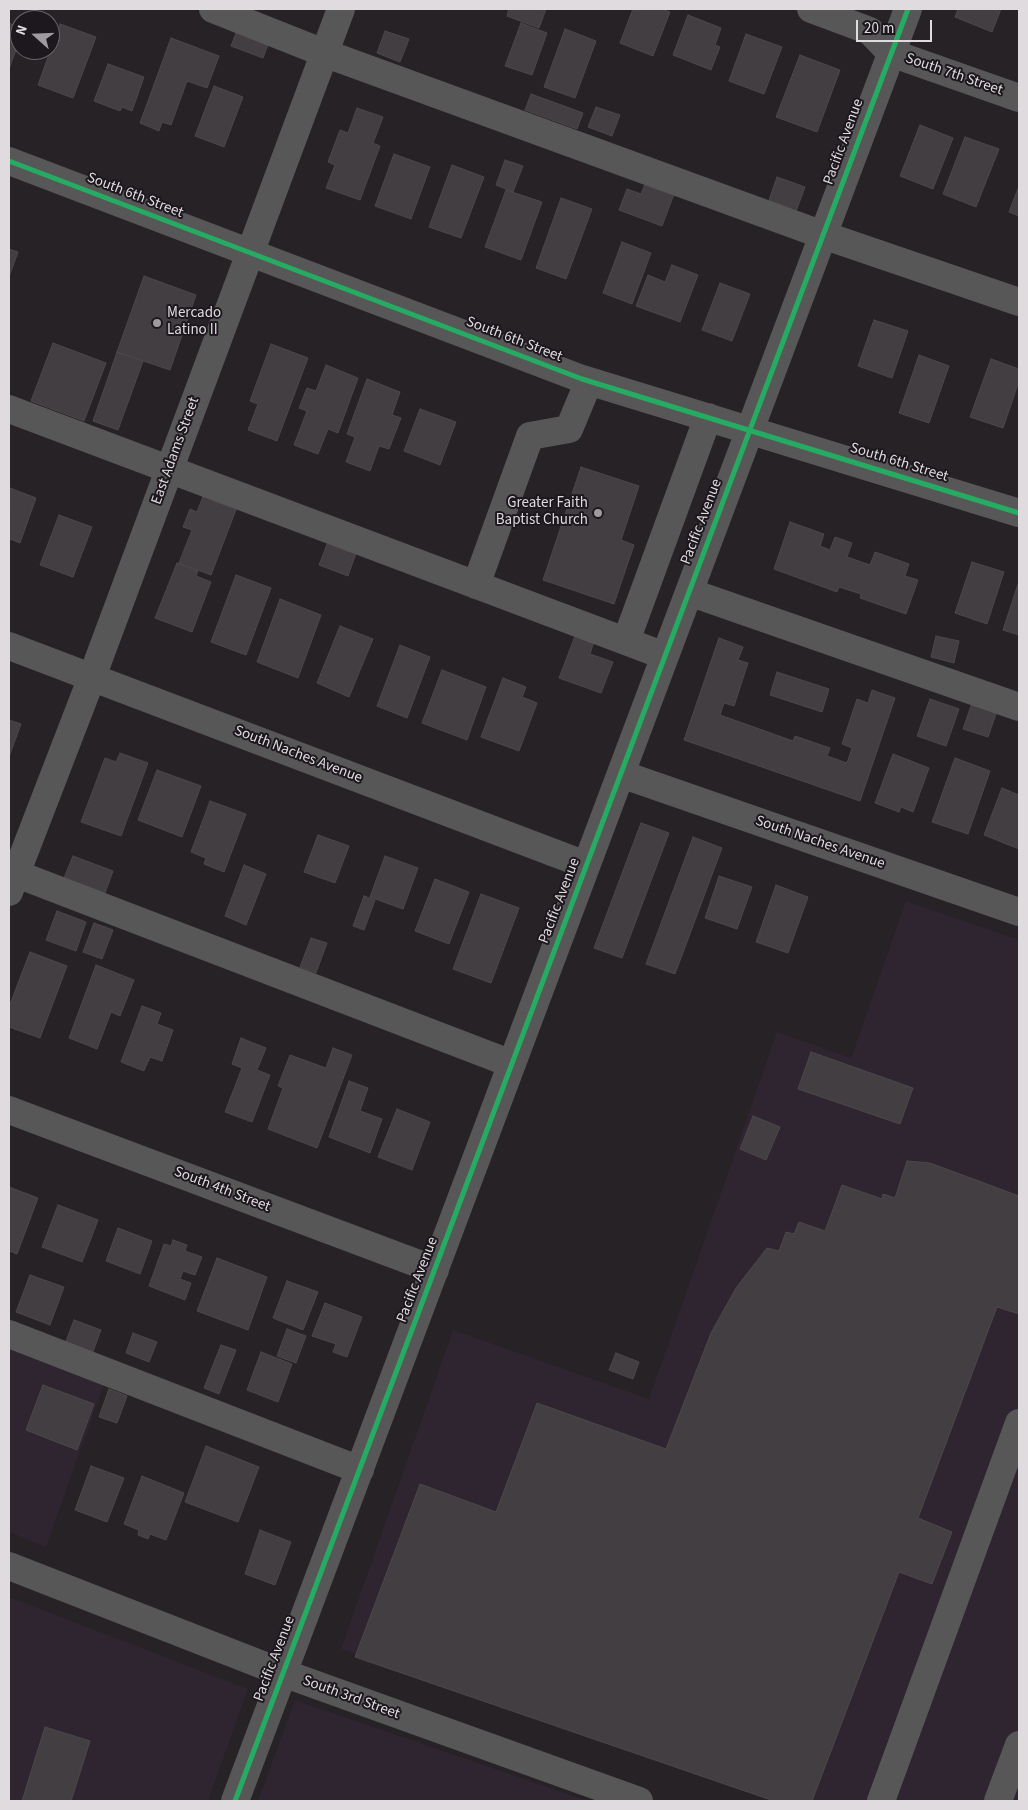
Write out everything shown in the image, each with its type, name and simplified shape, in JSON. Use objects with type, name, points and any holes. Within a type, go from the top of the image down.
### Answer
[{"type":"street","points":[[213,9],[324,53],[823,235],[1019,302]]},
{"type":"street","name":"East Adams Street","points":[[11,879],[92,677],[341,9]]},
{"type":"street","name":"South 7th Street","points":[[811,9],[870,31],[891,53],[1019,98]]},
{"type":"street","name":"Pacific Avenue","points":[[235,1801],[908,9]]},
{"type":"street","name":"South 6th Street","points":[[9,162],[589,381],[1019,514]]},
{"type":"street","points":[[476,585],[530,436],[569,429],[589,381]]},
{"type":"street","points":[[9,409],[665,656]]},
{"type":"street","points":[[626,641],[708,417]]},
{"type":"street","points":[[689,592],[1019,707]]},
{"type":"street","name":"South Naches Avenue","points":[[9,646],[586,865]]},
{"type":"street","name":"South Naches Avenue","points":[[620,774],[1019,912]]},
{"type":"street","points":[[11,879],[512,1064]]},
{"type":"street","name":"South 4th Street","points":[[9,1110],[435,1270]]},
{"type":"street","points":[[9,1334],[360,1470]]},
{"type":"street","points":[[881,1801],[1019,1424]]},
{"type":"street","name":"South 3rd Street","points":[[9,1566],[283,1673],[639,1801]]},
{"type":"street","points":[[998,1801],[1019,1745]]},
{"type":"shaded area","points":[[906,901],[1019,940],[1019,1801],[772,1801],[341,1649],[453,1330],[649,1399],[777,1032],[851,1058]]},
{"type":"shaded area","points":[[9,1322],[112,1362],[46,1547],[9,1532]]},
{"type":"shaded area","points":[[9,1597],[248,1689],[208,1801],[9,1801]]},
{"type":"shaded area","points":[[295,1700],[588,1801],[258,1801]]},
{"type":"building","points":[[509,9],[546,9],[539,28],[507,16]]},
{"type":"building","points":[[633,9],[662,9],[670,12],[653,56],[620,43]]},
{"type":"building","points":[[958,9],[1001,9],[992,32],[955,17]]},
{"type":"building","points":[[688,15],[721,28],[715,45],[720,47],[711,70],[673,55]]},
{"type":"building","points":[[9,23],[10,60],[12,60],[9,69]]},
{"type":"building","points":[[521,23],[547,33],[532,75],[505,66]]},
{"type":"building","points":[[60,24],[96,37],[73,98],[38,85],[47,60],[60,60]]},
{"type":"building","points":[[238,28],[270,39],[263,58],[231,46]]},
{"type":"building","points":[[565,29],[596,41],[575,98],[544,87]]},
{"type":"building","points":[[385,31],[409,39],[400,62],[377,53]]},
{"type":"building","points":[[746,34],[782,47],[764,94],[729,81]]},
{"type":"building","points":[[171,38],[219,56],[207,88],[187,81],[171,125],[162,122],[159,131],[140,123]]},
{"type":"building","points":[[800,55],[840,70],[817,132],[776,117]]},
{"type":"building","points":[[108,64],[144,77],[132,111],[122,107],[120,111],[94,101]]},
{"type":"building","points":[[214,86],[243,97],[224,147],[195,136]]},
{"type":"building","points":[[531,94],[583,113],[577,129],[525,110]]},
{"type":"building","points":[[596,107],[620,115],[612,136],[588,127]]},
{"type":"building","points":[[357,108],[383,117],[373,143],[380,146],[360,200],[326,188],[335,165],[328,162],[340,130],[348,133]]},
{"type":"building","points":[[920,125],[953,138],[933,189],[900,176]]},
{"type":"building","points":[[965,137],[999,149],[976,207],[943,194]]},
{"type":"building","points":[[394,154],[430,167],[411,219],[375,206]]},
{"type":"building","points":[[505,160],[523,166],[513,192],[496,185]]},
{"type":"building","points":[[452,165],[484,177],[461,238],[429,227]]},
{"type":"building","points":[[777,177],[805,187],[795,214],[768,203]]},
{"type":"building","points":[[645,184],[674,194],[662,226],[619,210],[627,189],[641,194]]},
{"type":"building","points":[[1019,186],[1019,216],[1009,212]]},
{"type":"building","points":[[506,190],[542,202],[521,260],[485,247]]},
{"type":"building","points":[[561,198],[592,209],[566,279],[536,268]]},
{"type":"building","points":[[622,242],[651,253],[632,304],[603,293]]},
{"type":"building","points":[[9,249],[18,252],[9,277]]},
{"type":"building","points":[[672,265],[698,275],[680,322],[636,306],[648,275],[665,282]]},
{"type":"building","name":"Mercado Latino II","points":[[144,276],[196,295],[170,370],[117,352]]},
{"type":"building","points":[[720,283],[750,294],[732,341],[702,330]]},
{"type":"building","points":[[874,320],[908,331],[892,378],[858,366]]},
{"type":"building","points":[[53,343],[106,363],[84,421],[31,401]]},
{"type":"building","points":[[271,344],[308,358],[277,441],[248,430],[258,404],[250,401]]},
{"type":"building","points":[[117,352],[143,361],[118,430],[93,421]]},
{"type":"building","points":[[919,355],[949,366],[929,423],[899,413]]},
{"type":"building","points":[[991,359],[1019,369],[1019,381],[1003,428],[970,417]]},
{"type":"building","points":[[326,365],[358,378],[338,433],[328,429],[318,454],[294,445],[307,411],[299,408],[307,388],[316,391]]},
{"type":"building","points":[[367,379],[400,392],[392,415],[401,418],[389,449],[379,446],[370,471],[346,462],[355,437],[347,434]]},
{"type":"building","points":[[420,409],[456,422],[440,465],[404,451]]},
{"type":"building","name":"Greater Faith Baptist Church","points":[[581,467],[639,486],[621,540],[634,545],[614,604],[543,580]]},
{"type":"building","points":[[10,488],[36,498],[20,543],[10,539],[9,543]]},
{"type":"building","points":[[204,494],[237,507],[211,575],[179,563],[192,530],[183,527],[190,509],[197,512]]},
{"type":"building","points":[[59,515],[92,527],[73,577],[40,565]]},
{"type":"building","points":[[790,522],[824,534],[820,546],[830,550],[835,537],[852,543],[847,557],[870,565],[875,552],[909,564],[905,576],[918,580],[906,614],[860,598],[861,594],[839,587],[837,592],[774,569]]},
{"type":"building","points":[[328,542],[356,553],[348,576],[319,565]]},
{"type":"building","points":[[972,562],[1004,572],[987,624],[955,613]]},
{"type":"building","points":[[177,563],[198,571],[196,576],[211,582],[192,632],[155,618]]},
{"type":"building","points":[[236,575],[271,588],[246,655],[211,642]]},
{"type":"building","points":[[1019,581],[1019,635],[1003,630]]},
{"type":"building","points":[[280,599],[321,615],[298,678],[257,662]]},
{"type":"building","points":[[340,626],[373,639],[349,697],[317,683]]},
{"type":"building","points":[[577,631],[595,638],[590,654],[613,662],[601,693],[559,678]]},
{"type":"building","points":[[936,636],[959,641],[954,663],[931,657]]},
{"type":"building","points":[[719,638],[743,647],[738,660],[748,663],[734,706],[724,703],[720,715],[793,741],[795,736],[830,748],[827,756],[847,763],[852,748],[842,744],[857,699],[868,703],[872,690],[895,698],[860,801],[684,740]]},
{"type":"building","points":[[400,645],[430,657],[407,718],[377,706]]},
{"type":"building","points":[[442,670],[486,687],[467,740],[422,723]]},
{"type":"building","points":[[777,672],[829,689],[822,712],[770,695]]},
{"type":"building","points":[[503,678],[526,687],[522,697],[537,703],[519,751],[481,737]]},
{"type":"building","points":[[930,699],[959,709],[946,746],[917,736]]},
{"type":"building","points":[[972,703],[997,711],[988,737],[963,729]]},
{"type":"building","points":[[9,720],[21,724],[9,757]]},
{"type":"building","points":[[120,753],[148,763],[121,836],[81,822],[105,758],[116,762]]},
{"type":"building","points":[[893,754],[929,768],[913,812],[901,807],[899,812],[875,803]]},
{"type":"building","points":[[955,758],[990,771],[968,834],[932,822]]},
{"type":"building","points":[[157,770],[201,786],[182,837],[138,820]]},
{"type":"building","points":[[1002,788],[1019,795],[1019,849],[984,835]]},
{"type":"building","points":[[210,801],[246,814],[224,872],[204,864],[206,858],[191,852]]},
{"type":"building","points":[[641,823],[669,833],[622,958],[594,948]]},
{"type":"building","points":[[318,835],[349,846],[335,883],[304,872]]},
{"type":"building","points":[[693,837],[722,848],[675,974],[646,964]]},
{"type":"building","points":[[73,856],[113,871],[105,893],[64,878]]},
{"type":"building","points":[[385,856],[418,868],[403,909],[370,897]]},
{"type":"building","points":[[244,865],[266,874],[246,925],[225,916]]},
{"type":"building","points":[[719,876],[752,887],[737,929],[705,918]]},
{"type":"building","points":[[435,879],[469,892],[449,944],[415,931]]},
{"type":"building","points":[[776,885],[808,897],[788,953],[756,942]]},
{"type":"building","points":[[481,894],[519,908],[491,983],[453,969]]},
{"type":"building","points":[[364,896],[375,900],[364,930],[353,926]]},
{"type":"building","points":[[57,911],[86,922],[76,951],[46,940]]},
{"type":"building","points":[[94,923],[113,930],[102,959],[83,952]]},
{"type":"building","points":[[311,938],[327,943],[316,973],[300,967]]},
{"type":"building","points":[[30,952],[67,966],[40,1038],[9,1027],[9,1007]]},
{"type":"building","points":[[96,965],[134,980],[120,1016],[111,1012],[97,1049],[69,1038]]},
{"type":"building","points":[[142,1006],[161,1013],[157,1024],[173,1030],[162,1061],[150,1057],[144,1071],[121,1062]]},
{"type":"building","points":[[241,1038],[266,1048],[257,1070],[270,1075],[252,1122],[225,1112],[242,1068],[232,1064]]},
{"type":"building","points":[[333,1048],[352,1055],[317,1148],[268,1129],[283,1088],[278,1086],[290,1055],[326,1068]]},
{"type":"building","points":[[811,1052],[913,1088],[900,1124],[798,1089]]},
{"type":"building","points":[[349,1081],[368,1088],[360,1111],[382,1119],[370,1153],[329,1137]]},
{"type":"building","points":[[397,1109],[430,1122],[412,1170],[378,1157]]},
{"type":"building","points":[[753,1116],[780,1127],[766,1160],[740,1149]]},
{"type":"building","points":[[907,1161],[930,1163],[1019,1196],[1019,1314],[997,1307],[918,1518],[952,1532],[932,1584],[899,1572],[812,1801],[774,1801],[355,1657],[420,1484],[496,1512],[537,1403],[666,1449],[711,1333],[736,1288],[767,1248],[779,1251],[786,1232],[794,1234],[799,1222],[825,1231],[842,1185],[882,1199],[883,1194],[895,1198]]},
{"type":"building","points":[[9,1187],[38,1198],[17,1254],[9,1251]]},
{"type":"building","points":[[58,1205],[98,1220],[82,1262],[42,1247]]},
{"type":"building","points":[[118,1228],[152,1241],[140,1274],[106,1261]]},
{"type":"building","points":[[173,1240],[187,1245],[185,1251],[202,1257],[195,1275],[183,1271],[180,1279],[191,1283],[185,1300],[149,1286],[164,1244],[171,1246]]},
{"type":"building","points":[[217,1258],[267,1277],[248,1330],[197,1311]]},
{"type":"building","points":[[30,1275],[64,1287],[50,1325],[16,1312]]},
{"type":"building","points":[[287,1281],[318,1292],[303,1330],[273,1318]]},
{"type":"building","points":[[325,1303],[362,1317],[347,1357],[333,1352],[336,1344],[312,1336]]},
{"type":"building","points":[[74,1320],[101,1330],[92,1354],[65,1344]]},
{"type":"building","points":[[287,1329],[306,1336],[296,1363],[277,1356]]},
{"type":"building","points":[[133,1333],[157,1342],[149,1362],[126,1353]]},
{"type":"building","points":[[221,1345],[236,1350],[219,1394],[204,1388]]},
{"type":"building","points":[[261,1352],[292,1364],[278,1402],[247,1390]]},
{"type":"building","points":[[616,1353],[639,1362],[633,1379],[609,1370]]},
{"type":"building","points":[[43,1385],[94,1404],[77,1450],[26,1430]]},
{"type":"building","points":[[109,1389],[127,1396],[117,1423],[99,1417]]},
{"type":"building","points":[[206,1446],[259,1467],[238,1522],[185,1502]]},
{"type":"building","points":[[91,1466],[124,1478],[107,1522],[75,1510]]},
{"type":"building","points":[[142,1476],[184,1493],[166,1540],[150,1534],[148,1539],[138,1535],[139,1530],[124,1524]]},
{"type":"building","points":[[260,1530],[291,1542],[275,1585],[245,1574]]},
{"type":"building","points":[[45,1727],[90,1741],[71,1801],[22,1801]]},
{"type":"cycle path","points":[[235,1801],[908,9]]},
{"type":"cycle path","points":[[9,161],[582,379],[1019,513]]},
{"type":"place","name":"Mercado Latino II","points":[[157,323]]},
{"type":"place","name":"Greater Faith Baptist Church","points":[[598,513]]}]
